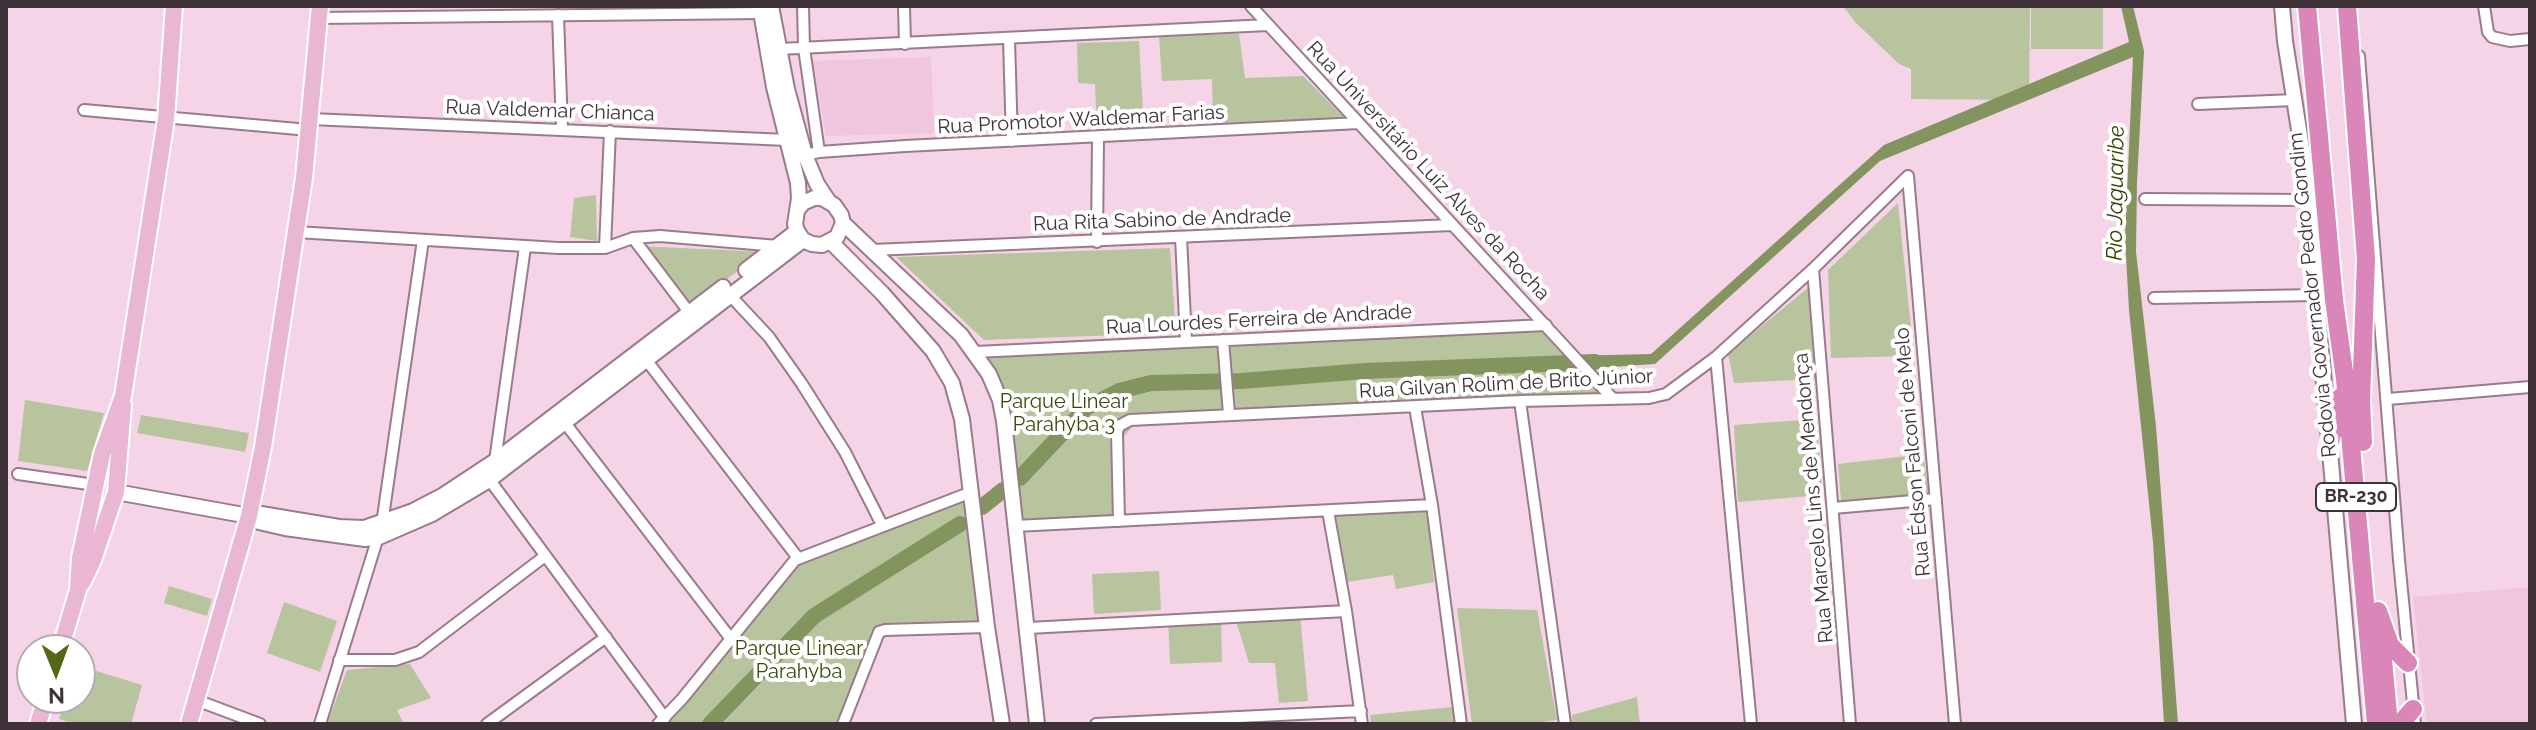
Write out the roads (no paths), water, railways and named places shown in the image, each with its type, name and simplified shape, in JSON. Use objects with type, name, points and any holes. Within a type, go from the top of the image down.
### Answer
[{"type":"highway","name":"Rodovia Governador Pedro Gondim","points":[[2307,6],[2376,724]]},
{"type":"highway","name":"Rodovia Governador Pedro Gondim","points":[[2347,6],[2366,259],[2362,423],[2389,724]]},
{"type":"highway","points":[[2327,227],[2337,239],[2346,243],[2357,238],[2364,226]]},
{"type":"highway","points":[[2328,451],[2345,379]]},
{"type":"highway","points":[[2378,611],[2390,645],[2408,663]]},
{"type":"highway","points":[[2400,724],[2414,716]]},
{"type":"main road","points":[[65,634],[78,590],[93,560],[116,492],[123,396],[166,119],[174,6]]},
{"type":"main road","points":[[2282,6],[2308,200],[2354,724]]},
{"type":"main road","points":[[764,8],[812,154],[817,184],[829,202]]},
{"type":"main road","points":[[764,8],[769,67],[798,183],[795,216],[800,235],[812,244],[822,245],[839,234],[843,223]]},
{"type":"main road","points":[[189,724],[249,516],[263,447],[310,124],[319,12]]},
{"type":"main road","points":[[798,209],[810,199],[822,198],[838,209],[843,223],[961,335],[989,374],[1002,407],[1037,724]]},
{"type":"main road","points":[[116,492],[249,516],[261,514],[381,531],[489,470],[800,235]]},
{"type":"main road","points":[[726,291],[778,246],[800,235]]},
{"type":"main road","points":[[831,242],[882,293],[945,369],[960,410],[1002,724]]},
{"type":"main road","points":[[78,590],[80,558],[95,485],[110,427],[123,396]]},
{"type":"street","points":[[803,6],[812,154]]},
{"type":"street","points":[[904,6],[905,44]]},
{"type":"street","name":"Rua Universitário Luiz Alves da Rocha","points":[[1251,6],[1613,399]]},
{"type":"street","points":[[2354,6],[2414,716]]},
{"type":"street","points":[[2484,6],[2488,32],[2500,40],[2530,39]]},
{"type":"street","points":[[319,12],[558,15],[764,8]]},
{"type":"street","points":[[558,15],[562,129]]},
{"type":"street","points":[[779,49],[1268,25]]},
{"type":"street","points":[[1009,40],[1012,141]]},
{"type":"street","points":[[2198,104],[2295,100]]},
{"type":"street","name":"Rua Valdemar Chianca","points":[[84,110],[166,119],[562,129],[787,140]]},
{"type":"street","name":"Rua Promotor Waldemar Farias","points":[[812,154],[1359,123]]},
{"type":"street","points":[[605,248],[610,131]]},
{"type":"street","points":[[1097,242],[1098,138]]},
{"type":"street","name":"Rua Gilvan Rolim de Brito Júnior","points":[[1119,521],[1119,426],[1130,420],[1520,401],[1649,398],[1666,394],[1716,357],[1813,269],[1908,176]]},
{"type":"street","name":"Rua Édson Falconi de Melo","points":[[1908,176],[1955,724]]},
{"type":"street","points":[[2145,199],[2308,200]]},
{"type":"street","name":"Rua Rita Sabino de Andrade","points":[[873,250],[1452,225]]},
{"type":"street","points":[[296,232],[525,247],[605,248],[633,238],[660,236],[778,246]]},
{"type":"street","points":[[1181,237],[1186,341]]},
{"type":"street","points":[[633,238],[692,316]]},
{"type":"street","points":[[320,724],[381,531],[423,240]]},
{"type":"street","points":[[525,247],[489,470],[545,556],[606,637],[661,721],[798,558],[969,493]]},
{"type":"street","name":"Rua Marcelo Lins de Mendonça","points":[[1813,269],[1850,724]]},
{"type":"street","points":[[726,291],[769,337],[802,384],[845,452],[882,525]]},
{"type":"street","points":[[2154,298],[2316,295]]},
{"type":"street","name":"Rua Lourdes Ferreira de Andrade","points":[[975,352],[1546,325]]},
{"type":"street","points":[[1223,340],[1229,414]]},
{"type":"street","points":[[642,355],[798,558]]},
{"type":"street","points":[[1716,357],[1751,724]]},
{"type":"street","points":[[2388,399],[2530,387]]},
{"type":"street","points":[[1520,401],[1565,724]]},
{"type":"street","points":[[1415,407],[1432,505],[1461,724]]},
{"type":"street","points":[[560,417],[731,639]]},
{"type":"street","points":[[18,474],[95,485]]},
{"type":"street","points":[[1833,508],[1936,499]]},
{"type":"street","points":[[1015,526],[1432,505]]},
{"type":"street","points":[[1328,511],[1362,724]]},
{"type":"street","points":[[339,660],[395,660],[419,652],[545,556]]},
{"type":"street","points":[[1028,628],[1346,611]]},
{"type":"street","points":[[843,724],[876,638],[885,630],[987,627]]},
{"type":"street","points":[[487,724],[606,637]]},
{"type":"street","points":[[196,700],[260,724]]},
{"type":"street","points":[[1096,724],[1361,711]]},
{"type":"waterway","points":[[1020,478],[1086,408],[1119,391],[1151,383],[1595,362]]},
{"type":"waterway","points":[[982,507],[1003,490]]},
{"type":"waterway","points":[[710,724],[814,616],[960,524]]},
{"type":"water label","name":"Rio Jaguaribe","points":[[2116,193]]},
{"type":"park label","name":"Parque Linear Parahyba 3","points":[[1064,414]]},
{"type":"park label","name":"Parque Linear Parahyba","points":[[799,660]]}]
